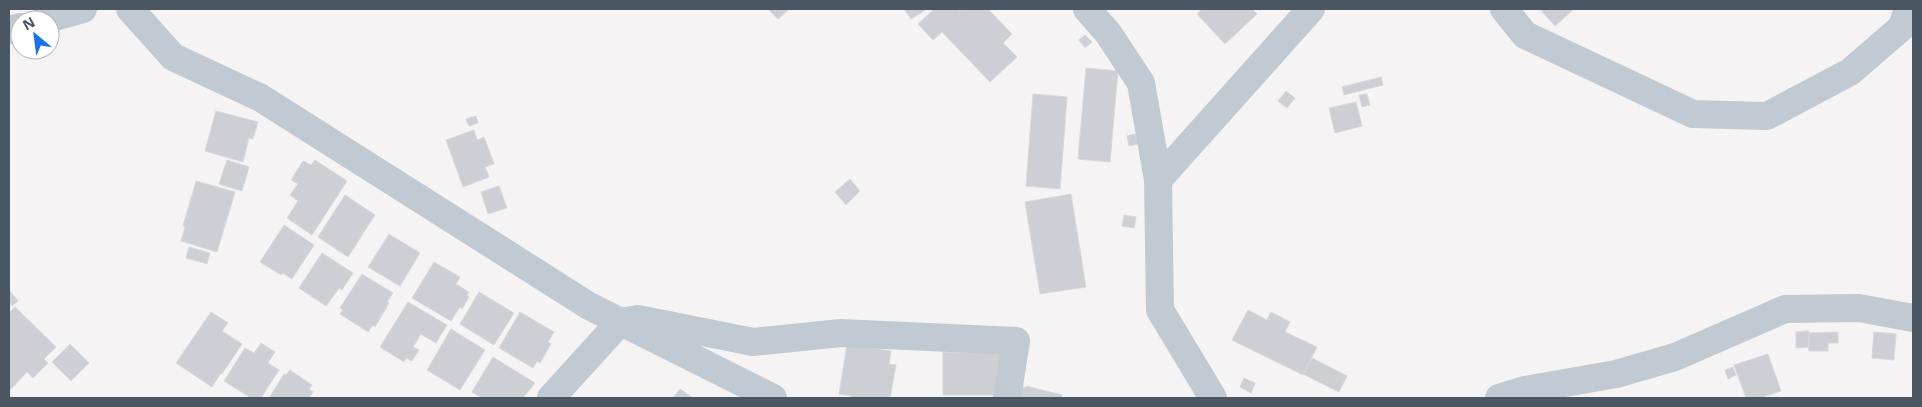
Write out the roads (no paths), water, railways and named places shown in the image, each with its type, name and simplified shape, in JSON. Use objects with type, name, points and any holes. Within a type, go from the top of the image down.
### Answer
[{"type":"street","points":[[60,15],[83,9]]},
{"type":"street","points":[[130,9],[173,57],[261,98],[581,301],[767,397]]},
{"type":"street","points":[[1087,9],[1108,33],[1140,82],[1158,180],[1160,310],[1213,398]]},
{"type":"street","points":[[1158,180],[1311,9]]},
{"type":"street","points":[[1504,9],[1525,35],[1693,114],[1767,116],[1850,72],[1902,27],[1908,9]]},
{"type":"street","points":[[1499,398],[1525,390],[1616,374],[1675,357],[1785,309],[1859,308],[1913,318]]},
{"type":"street","points":[[551,398],[620,322],[638,319],[753,342],[841,333],[1016,341],[1007,398]]}]
